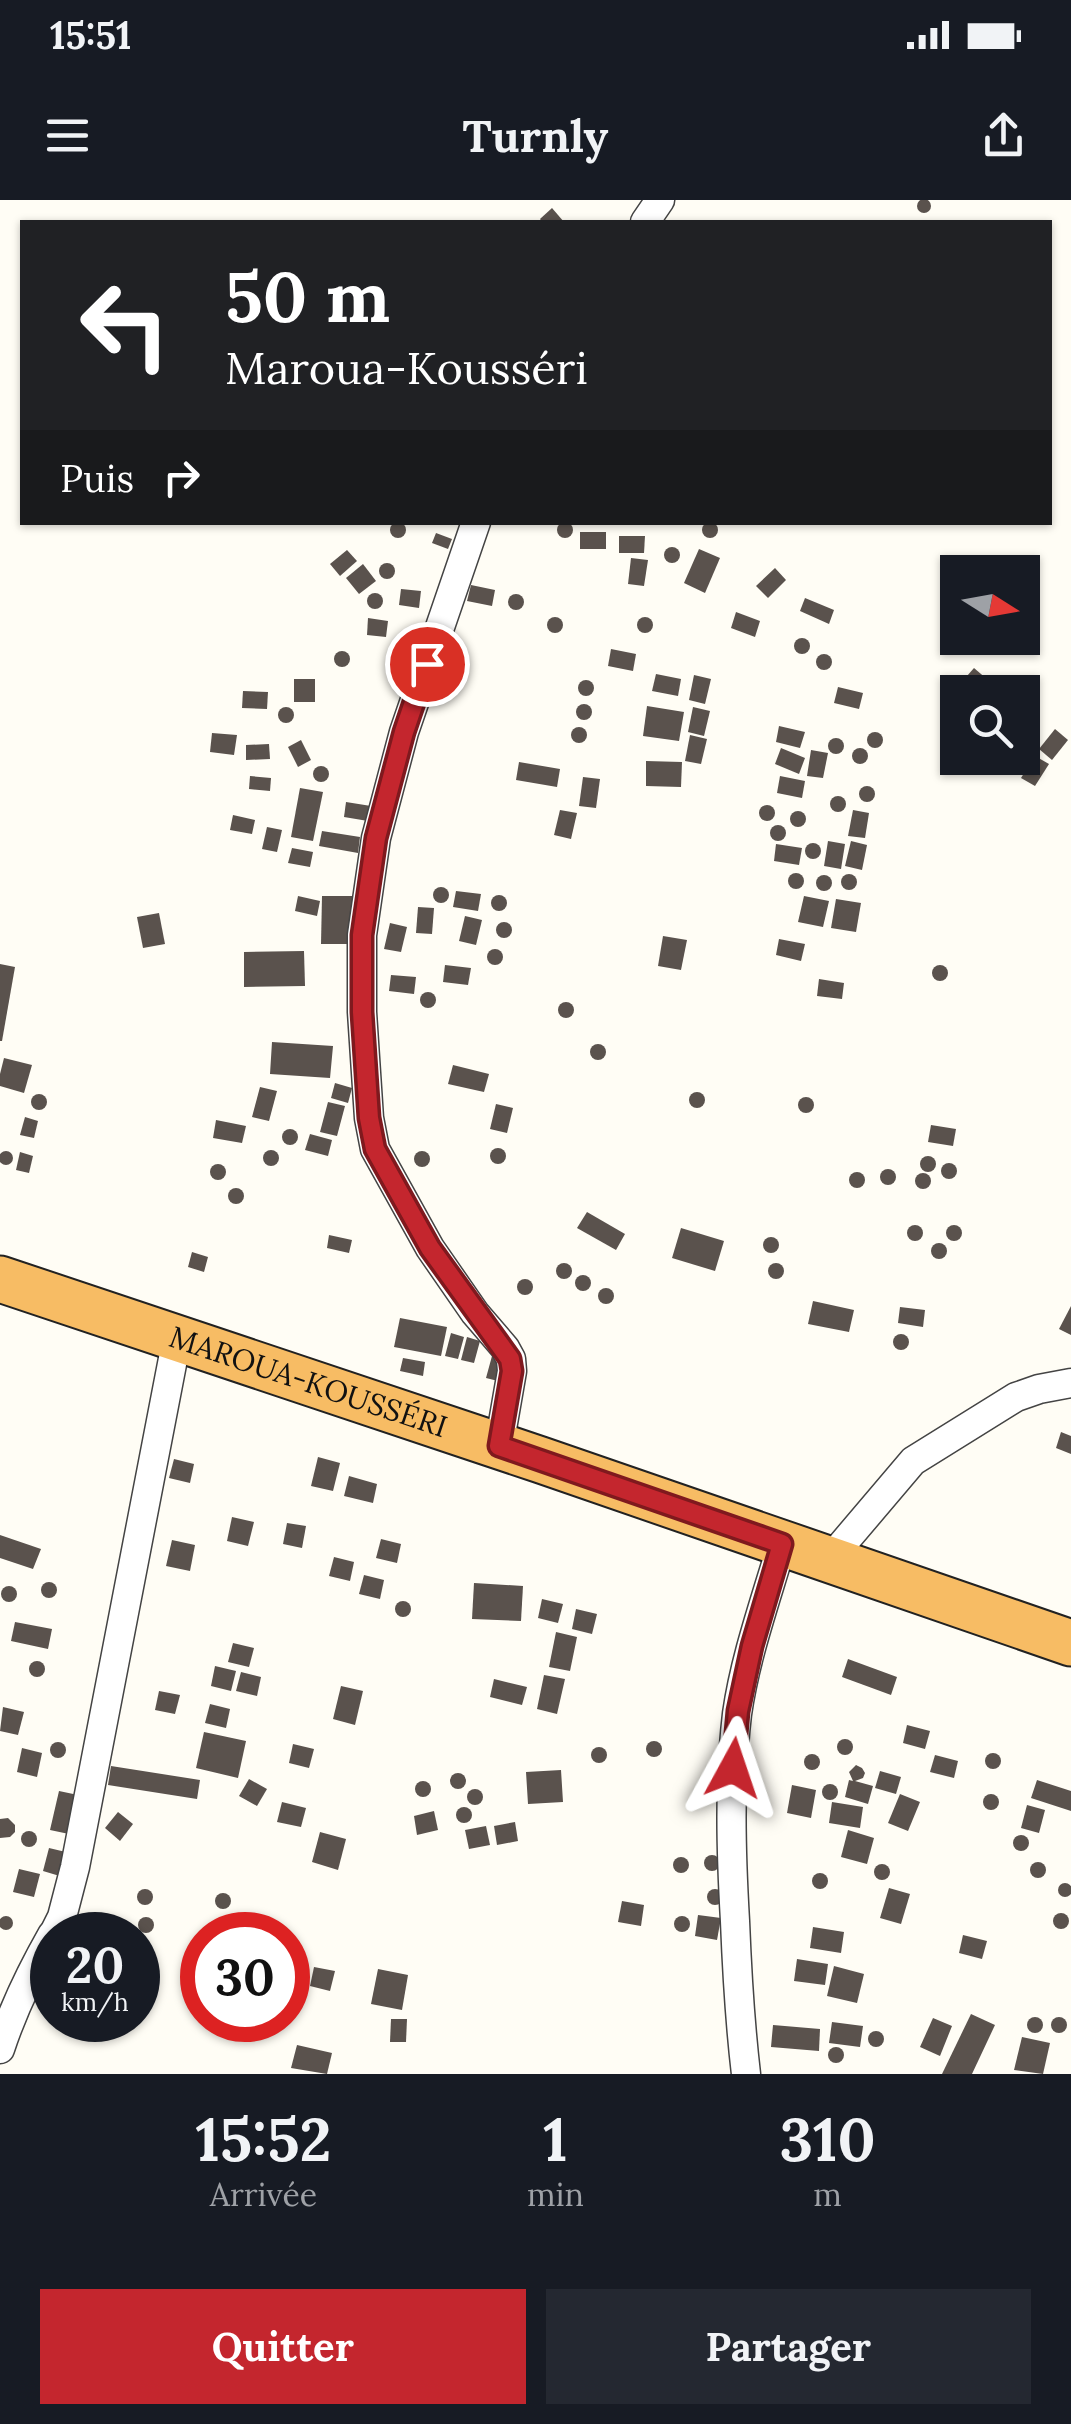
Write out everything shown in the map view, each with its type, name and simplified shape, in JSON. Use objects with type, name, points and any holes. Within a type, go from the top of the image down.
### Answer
[{"type":"highway","name":"MAROUA-KOUSSÉRI","points":[[0,1280],[499,1446],[1071,1644]]},
{"type":"street","points":[[475,525],[404,732],[376,838],[362,935],[362,1012],[369,1118],[375,1149],[430,1248],[510,1359],[512,1371],[499,1446]]},
{"type":"street","points":[[63,1912],[177,1338]]},
{"type":"street","points":[[829,1560],[913,1460],[1028,1391],[1071,1384]]},
{"type":"street","points":[[746,2074],[731,1841],[733,1768],[741,1695],[782,1544]]},
{"type":"street","points":[[0,2049],[30,1973]]},
{"type":"building","points":[[924,199],[931,206],[924,213],[917,206]]},
{"type":"building","points":[[552,208],[562,220],[541,220]]},
{"type":"building","points":[[393,525],[403,525],[403,535],[393,535]]},
{"type":"building","points":[[560,525],[570,525],[570,535],[560,535]]},
{"type":"building","points":[[705,525],[715,525],[715,535],[705,535]]},
{"type":"building","points":[[580,532],[606,532],[606,549],[580,549]]},
{"type":"building","points":[[436,533],[452,539],[448,549],[432,543]]},
{"type":"building","points":[[619,536],[645,536],[644,553],[619,553]]},
{"type":"building","points":[[672,547],[680,555],[672,563],[664,555]]},
{"type":"building","points":[[699,549],[720,558],[705,593],[684,583]]},
{"type":"building","points":[[347,550],[357,561],[340,576],[330,564]]},
{"type":"building","points":[[631,558],[648,560],[644,586],[628,584]]},
{"type":"building","points":[[387,563],[395,571],[387,579],[379,571]]},
{"type":"building","points":[[363,564],[376,581],[359,594],[346,578]]},
{"type":"building","points":[[775,568],[786,580],[768,598],[756,586]]},
{"type":"building","points":[[471,585],[495,590],[492,606],[467,601]]},
{"type":"building","points":[[401,589],[421,591],[419,608],[399,605]]},
{"type":"building","points":[[375,593],[383,601],[375,609],[367,601]]},
{"type":"building","points":[[516,594],[524,602],[516,610],[508,602]]},
{"type":"building","points":[[805,598],[834,610],[829,624],[800,611]]},
{"type":"building","points":[[736,612],[760,621],[755,637],[731,628]]},
{"type":"building","points":[[555,617],[563,625],[555,633],[547,625]]},
{"type":"building","points":[[645,617],[653,625],[645,633],[637,625]]},
{"type":"building","points":[[368,618],[388,621],[386,637],[367,635]]},
{"type":"building","points":[[802,638],[810,646],[802,654],[794,646]]},
{"type":"building","points":[[611,649],[636,654],[633,671],[608,666]]},
{"type":"building","points":[[342,651],[350,659],[342,667],[334,659]]},
{"type":"building","points":[[824,654],[832,662],[824,670],[816,662]]},
{"type":"building","points":[[656,674],[681,679],[678,696],[652,691]]},
{"type":"building","points":[[694,675],[711,679],[705,704],[689,700]]},
{"type":"building","points":[[294,679],[315,679],[315,702],[294,702]]},
{"type":"building","points":[[586,680],[594,688],[586,696],[578,688]]},
{"type":"building","points":[[838,687],[863,693],[859,709],[834,703]]},
{"type":"building","points":[[243,691],[268,692],[267,709],[242,708]]},
{"type":"building","points":[[584,704],[592,712],[584,720],[576,712]]},
{"type":"building","points":[[647,706],[684,712],[679,741],[643,736]]},
{"type":"building","points":[[286,707],[294,715],[286,723],[278,715]]},
{"type":"building","points":[[693,707],[710,711],[704,736],[688,732]]},
{"type":"building","points":[[779,726],[805,732],[800,748],[776,742]]},
{"type":"building","points":[[579,727],[587,735],[579,743],[571,735]]},
{"type":"building","points":[[1055,729],[1068,740],[1052,760],[1040,748]]},
{"type":"building","points":[[875,732],[883,740],[875,748],[867,740]]},
{"type":"building","points":[[212,733],[237,735],[234,755],[210,752]]},
{"type":"building","points":[[690,735],[707,739],[701,764],[685,761]]},
{"type":"building","points":[[836,738],[844,746],[836,754],[828,746]]},
{"type":"building","points":[[301,740],[311,760],[298,767],[288,747]]},
{"type":"building","points":[[269,744],[270,759],[246,760],[246,745]]},
{"type":"building","points":[[781,748],[805,758],[799,774],[775,764]]},
{"type":"building","points":[[860,748],[868,756],[860,764],[852,756]]},
{"type":"building","points":[[811,750],[828,753],[823,778],[807,776]]},
{"type":"building","points":[[1040,759],[1049,764],[1035,786],[1021,778],[1040,775]]},
{"type":"building","points":[[646,761],[682,762],[681,787],[646,786]]},
{"type":"building","points":[[519,762],[560,769],[557,787],[516,780]]},
{"type":"building","points":[[321,766],[329,774],[321,782],[313,774]]},
{"type":"building","points":[[250,776],[271,778],[270,791],[249,789]]},
{"type":"building","points":[[780,776],[805,781],[802,798],[777,793]]},
{"type":"building","points":[[583,777],[600,779],[596,808],[579,806]]},
{"type":"building","points":[[867,786],[875,794],[867,802],[859,794]]},
{"type":"building","points":[[300,788],[323,792],[313,841],[291,837]]},
{"type":"building","points":[[838,796],[846,804],[838,812],[830,804]]},
{"type":"building","points":[[346,802],[371,806],[368,821],[344,817]]},
{"type":"building","points":[[767,805],[775,813],[767,821],[759,813]]},
{"type":"building","points":[[560,810],[577,813],[571,839],[554,835]]},
{"type":"building","points":[[853,810],[869,813],[865,838],[848,836]]},
{"type":"building","points":[[798,811],[806,819],[798,827],[790,819]]},
{"type":"building","points":[[233,815],[255,820],[252,834],[230,830]]},
{"type":"building","points":[[778,825],[786,833],[778,841],[770,833]]},
{"type":"building","points":[[267,827],[282,830],[277,852],[262,849]]},
{"type":"building","points":[[322,831],[360,837],[358,853],[319,846]]},
{"type":"building","points":[[828,841],[845,844],[841,869],[824,866]]},
{"type":"building","points":[[851,841],[867,845],[862,870],[845,866]]},
{"type":"building","points":[[813,843],[821,851],[813,859],[805,851]]},
{"type":"building","points":[[776,844],[802,848],[799,865],[774,861]]},
{"type":"building","points":[[292,848],[313,852],[310,867],[288,863]]},
{"type":"building","points":[[796,873],[804,881],[796,889],[788,881]]},
{"type":"building","points":[[849,874],[857,882],[849,890],[841,882]]},
{"type":"building","points":[[824,875],[832,883],[824,891],[816,883]]},
{"type":"building","points":[[441,887],[449,895],[441,903],[433,895]]},
{"type":"building","points":[[456,891],[481,894],[478,911],[453,907]]},
{"type":"building","points":[[499,895],[507,903],[499,911],[491,903]]},
{"type":"building","points":[[298,896],[320,901],[317,916],[295,911]]},
{"type":"building","points":[[322,896],[354,896],[353,944],[321,944]]},
{"type":"building","points":[[804,896],[829,901],[823,927],[798,922]]},
{"type":"building","points":[[836,899],[861,903],[856,932],[831,928]]},
{"type":"building","points":[[418,907],[434,908],[432,934],[416,933]]},
{"type":"building","points":[[159,913],[165,944],[143,948],[137,917]]},
{"type":"building","points":[[465,916],[482,920],[476,945],[459,941]]},
{"type":"building","points":[[504,922],[512,930],[504,938],[496,930]]},
{"type":"building","points":[[390,923],[407,927],[401,952],[384,949]]},
{"type":"building","points":[[663,936],[687,940],[681,970],[658,966]]},
{"type":"building","points":[[779,939],[805,944],[801,961],[776,955]]},
{"type":"building","points":[[495,949],[503,957],[495,965],[487,957]]},
{"type":"building","points":[[304,951],[305,986],[244,987],[244,952]]},
{"type":"building","points":[[0,964],[15,967],[2,1041],[0,1041]]},
{"type":"building","points":[[445,965],[471,968],[468,985],[443,982]]},
{"type":"building","points":[[940,965],[948,973],[940,981],[932,973]]},
{"type":"building","points":[[391,975],[416,977],[414,994],[389,991]]},
{"type":"building","points":[[819,979],[844,983],[842,999],[817,996]]},
{"type":"building","points":[[428,992],[436,1000],[428,1008],[420,1000]]},
{"type":"building","points":[[566,1002],[574,1010],[566,1018],[558,1010]]},
{"type":"building","points":[[272,1042],[333,1046],[330,1078],[270,1074]]},
{"type":"building","points":[[598,1044],[606,1052],[598,1060],[590,1052]]},
{"type":"building","points":[[4,1058],[32,1065],[24,1093],[0,1086]]},
{"type":"building","points":[[453,1065],[489,1074],[484,1092],[448,1084]]},
{"type":"building","points":[[335,1083],[352,1088],[348,1103],[331,1098]]},
{"type":"building","points":[[260,1087],[277,1091],[269,1121],[252,1117]]},
{"type":"building","points":[[697,1092],[705,1100],[697,1108],[689,1100]]},
{"type":"building","points":[[39,1094],[47,1102],[39,1110],[31,1102]]},
{"type":"building","points":[[806,1097],[814,1105],[806,1113],[798,1105]]},
{"type":"building","points":[[328,1102],[345,1106],[337,1136],[320,1132]]},
{"type":"building","points":[[496,1104],[513,1108],[507,1133],[490,1129]]},
{"type":"building","points":[[25,1117],[38,1121],[34,1138],[20,1135]]},
{"type":"building","points":[[216,1120],[246,1126],[242,1143],[213,1138]]},
{"type":"building","points":[[931,1125],[956,1129],[953,1146],[928,1142]]},
{"type":"building","points":[[290,1129],[298,1137],[290,1145],[282,1137]]},
{"type":"building","points":[[310,1134],[332,1140],[328,1156],[305,1150]]},
{"type":"building","points":[[498,1148],[506,1156],[498,1164],[490,1156]]},
{"type":"building","points":[[271,1150],[279,1158],[271,1166],[263,1158]]},
{"type":"building","points":[[6,1151],[13,1158],[6,1165],[-1,1158]]},
{"type":"building","points":[[422,1151],[430,1159],[422,1167],[414,1159]]},
{"type":"building","points":[[20,1152],[33,1156],[29,1173],[16,1170]]},
{"type":"building","points":[[928,1156],[936,1164],[928,1172],[920,1164]]},
{"type":"building","points":[[949,1163],[957,1171],[949,1179],[941,1171]]},
{"type":"building","points":[[218,1164],[226,1172],[218,1180],[210,1172]]},
{"type":"building","points":[[888,1169],[896,1177],[888,1185],[880,1177]]},
{"type":"building","points":[[857,1172],[865,1180],[857,1188],[849,1180]]},
{"type":"building","points":[[923,1173],[931,1181],[923,1189],[915,1181]]},
{"type":"building","points":[[236,1188],[244,1196],[236,1204],[228,1196]]},
{"type":"building","points":[[587,1212],[625,1234],[616,1250],[577,1228]]},
{"type":"building","points":[[915,1225],[923,1233],[915,1241],[907,1233]]},
{"type":"building","points":[[954,1225],[962,1233],[954,1241],[946,1233]]},
{"type":"building","points":[[681,1228],[724,1241],[715,1271],[672,1258]]},
{"type":"building","points":[[329,1235],[352,1240],[349,1253],[327,1248]]},
{"type":"building","points":[[771,1237],[779,1245],[771,1253],[763,1245]]},
{"type":"building","points":[[939,1243],[947,1251],[939,1259],[931,1251]]},
{"type":"building","points":[[192,1252],[208,1257],[204,1272],[188,1267]]},
{"type":"building","points":[[564,1263],[572,1271],[564,1279],[556,1271]]},
{"type":"building","points":[[776,1263],[784,1271],[776,1279],[768,1271]]},
{"type":"building","points":[[583,1275],[591,1283],[583,1291],[575,1283]]},
{"type":"building","points":[[525,1279],[533,1287],[525,1295],[517,1287]]},
{"type":"building","points":[[606,1288],[614,1296],[606,1304],[598,1296]]},
{"type":"building","points":[[813,1301],[854,1310],[849,1332],[808,1324]]},
{"type":"building","points":[[1071,1306],[1071,1335],[1059,1329]]},
{"type":"building","points":[[900,1307],[925,1310],[923,1327],[898,1323]]},
{"type":"building","points":[[400,1318],[447,1327],[441,1356],[394,1347]]},
{"type":"building","points":[[451,1333],[464,1337],[458,1359],[445,1356]]},
{"type":"building","points":[[901,1334],[909,1342],[901,1350],[893,1342]]},
{"type":"building","points":[[467,1337],[480,1341],[474,1363],[461,1360]]},
{"type":"building","points":[[492,1356],[505,1359],[498,1381],[486,1378]]},
{"type":"building","points":[[403,1358],[425,1362],[423,1376],[400,1371]]},
{"type":"building","points":[[1061,1432],[1071,1436],[1071,1454],[1056,1448]]},
{"type":"building","points":[[318,1457],[340,1463],[333,1491],[311,1486]]},
{"type":"building","points":[[174,1459],[194,1464],[190,1483],[169,1478]]},
{"type":"building","points":[[349,1476],[377,1484],[373,1503],[344,1496]]},
{"type":"building","points":[[232,1517],[254,1522],[248,1546],[227,1541]]},
{"type":"building","points":[[287,1523],[306,1526],[302,1548],[283,1544]]},
{"type":"building","points":[[0,1535],[41,1549],[33,1569],[0,1558]]},
{"type":"building","points":[[381,1539],[401,1544],[397,1563],[376,1558]]},
{"type":"building","points":[[172,1540],[195,1545],[190,1571],[166,1566]]},
{"type":"building","points":[[334,1557],[354,1562],[350,1581],[329,1576]]},
{"type":"building","points":[[364,1575],[384,1580],[380,1599],[359,1594]]},
{"type":"building","points":[[49,1582],[57,1590],[49,1598],[41,1590]]},
{"type":"building","points":[[474,1583],[523,1586],[521,1621],[472,1619]]},
{"type":"building","points":[[9,1586],[17,1594],[9,1602],[1,1594]]},
{"type":"building","points":[[542,1599],[563,1604],[558,1623],[538,1618]]},
{"type":"building","points":[[403,1601],[411,1609],[403,1617],[395,1609]]},
{"type":"building","points":[[576,1609],[597,1614],[592,1634],[572,1629]]},
{"type":"building","points":[[15,1622],[52,1629],[48,1649],[11,1641]]},
{"type":"building","points":[[556,1632],[577,1637],[570,1671],[549,1667]]},
{"type":"building","points":[[233,1643],[254,1648],[249,1667],[228,1662]]},
{"type":"building","points":[[848,1659],[897,1677],[891,1695],[842,1677]]},
{"type":"building","points":[[37,1661],[45,1669],[37,1677],[29,1669]]},
{"type":"building","points":[[215,1666],[236,1671],[231,1691],[211,1686]]},
{"type":"building","points":[[241,1672],[261,1677],[257,1696],[236,1691]]},
{"type":"building","points":[[544,1675],[565,1679],[557,1714],[537,1709]]},
{"type":"building","points":[[494,1679],[527,1687],[522,1705],[490,1697]]},
{"type":"building","points":[[341,1686],[363,1691],[355,1725],[333,1719]]},
{"type":"building","points":[[159,1691],[180,1695],[175,1714],[155,1710]]},
{"type":"building","points":[[210,1704],[230,1709],[226,1728],[205,1723]]},
{"type":"building","points":[[3,1707],[24,1712],[18,1735],[0,1731]]},
{"type":"building","points":[[907,1725],[930,1731],[925,1749],[903,1743]]},
{"type":"building","points":[[204,1732],[246,1741],[238,1778],[196,1768]]},
{"type":"building","points":[[845,1739],[853,1747],[845,1755],[837,1747]]},
{"type":"building","points":[[654,1741],[662,1749],[654,1757],[646,1749]]},
{"type":"building","points":[[58,1742],[66,1750],[58,1758],[50,1750]]},
{"type":"building","points":[[293,1744],[314,1749],[309,1768],[289,1763]]},
{"type":"building","points":[[599,1747],[607,1755],[599,1763],[591,1755]]},
{"type":"building","points":[[22,1748],[42,1753],[37,1777],[17,1772]]},
{"type":"building","points":[[993,1753],[1001,1761],[993,1769],[985,1761]]},
{"type":"building","points":[[812,1754],[820,1762],[812,1770],[804,1762]]},
{"type":"building","points":[[935,1755],[958,1761],[954,1778],[930,1772]]},
{"type":"building","points":[[856,1765],[865,1773],[855,1781],[873,1786],[868,1804],[845,1797],[849,1780],[853,1781],[849,1772]]},
{"type":"building","points":[[111,1766],[200,1780],[197,1799],[108,1785]]},
{"type":"building","points":[[561,1770],[563,1802],[528,1804],[526,1772]]},
{"type":"building","points":[[880,1771],[901,1777],[896,1794],[875,1788]]},
{"type":"building","points":[[458,1773],[466,1781],[458,1789],[450,1781]]},
{"type":"building","points":[[249,1779],[267,1789],[257,1806],[239,1796]]},
{"type":"building","points":[[1037,1780],[1071,1791],[1071,1811],[1031,1798]]},
{"type":"building","points":[[423,1781],[431,1789],[423,1797],[415,1789]]},
{"type":"building","points":[[830,1784],[838,1792],[830,1800],[822,1792]]},
{"type":"building","points":[[792,1785],[816,1790],[811,1818],[787,1813]]},
{"type":"building","points":[[475,1789],[483,1797],[475,1805],[467,1797]]},
{"type":"building","points":[[59,1791],[78,1795],[69,1834],[50,1830]]},
{"type":"building","points":[[900,1794],[920,1802],[908,1831],[888,1823]]},
{"type":"building","points":[[991,1794],[999,1802],[991,1810],[983,1802]]},
{"type":"building","points":[[282,1802],[306,1808],[301,1827],[277,1822]]},
{"type":"building","points":[[832,1802],[863,1807],[860,1828],[829,1823]]},
{"type":"building","points":[[1027,1805],[1045,1810],[1039,1833],[1021,1828]]},
{"type":"building","points":[[464,1807],[472,1815],[464,1823],[456,1815]]},
{"type":"building","points":[[434,1811],[438,1830],[417,1835],[414,1816]]},
{"type":"building","points":[[118,1812],[133,1824],[120,1841],[105,1828]]},
{"type":"building","points":[[8,1818],[15,1825],[15,1832],[0,1838],[0,1819]]},
{"type":"building","points":[[515,1822],[518,1841],[497,1845],[494,1826]]},
{"type":"building","points":[[486,1826],[490,1845],[469,1849],[465,1830]]},
{"type":"building","points":[[848,1830],[874,1838],[867,1864],[841,1857]]},
{"type":"building","points":[[29,1831],[37,1839],[29,1847],[21,1839]]},
{"type":"building","points":[[320,1832],[346,1839],[338,1870],[312,1862]]},
{"type":"building","points":[[1021,1835],[1029,1843],[1021,1851],[1013,1843]]},
{"type":"building","points":[[49,1848],[70,1853],[63,1877],[43,1871]]},
{"type":"building","points":[[712,1855],[720,1863],[712,1871],[704,1863]]},
{"type":"building","points":[[681,1857],[689,1865],[681,1873],[673,1865]]},
{"type":"building","points":[[1038,1862],[1046,1870],[1038,1878],[1030,1870]]},
{"type":"building","points":[[882,1864],[890,1872],[882,1880],[874,1872]]},
{"type":"building","points":[[19,1869],[40,1874],[34,1897],[13,1892]]},
{"type":"building","points":[[820,1873],[828,1881],[820,1889],[812,1881]]},
{"type":"building","points":[[1065,1883],[1072,1890],[1065,1897],[1058,1890]]},
{"type":"building","points":[[889,1888],[910,1894],[901,1924],[880,1918]]},
{"type":"building","points":[[145,1889],[153,1897],[145,1905],[137,1897]]},
{"type":"building","points":[[715,1889],[723,1897],[715,1905],[707,1897]]},
{"type":"building","points":[[223,1893],[231,1901],[223,1909],[215,1901]]},
{"type":"building","points":[[622,1901],[644,1905],[641,1926],[618,1922]]},
{"type":"building","points":[[1061,1913],[1069,1921],[1061,1929],[1053,1921]]},
{"type":"building","points":[[698,1915],[721,1918],[717,1940],[695,1936]]},
{"type":"building","points":[[6,1916],[13,1923],[6,1930],[-1,1923]]},
{"type":"building","points":[[682,1916],[690,1924],[682,1932],[674,1924]]},
{"type":"building","points":[[813,1927],[844,1932],[841,1953],[810,1948]]},
{"type":"building","points":[[963,1935],[987,1941],[982,1959],[959,1953]]},
{"type":"building","points":[[797,1959],[828,1964],[825,1985],[794,1981]]},
{"type":"building","points":[[834,1966],[864,1974],[857,2003],[827,1996]]},
{"type":"building","points":[[314,1967],[335,1971],[330,1991],[310,1986]]},
{"type":"building","points":[[378,1969],[408,1975],[402,2010],[371,2004]]},
{"type":"building","points":[[971,2014],[995,2025],[972,2074],[942,2074]]},
{"type":"building","points":[[1035,2017],[1043,2025],[1035,2033],[1027,2025]]},
{"type":"building","points":[[1059,2017],[1067,2025],[1059,2033],[1051,2025]]},
{"type":"building","points":[[933,2018],[952,2026],[940,2056],[920,2047]]},
{"type":"building","points":[[391,2019],[407,2019],[406,2042],[390,2042]]},
{"type":"building","points":[[832,2022],[863,2026],[860,2047],[829,2043]]},
{"type":"building","points":[[773,2025],[820,2029],[819,2051],[771,2047]]},
{"type":"building","points":[[876,2031],[884,2039],[876,2047],[868,2039]]},
{"type":"building","points":[[1022,2037],[1050,2043],[1043,2074],[1014,2070]]},
{"type":"building","points":[[297,2045],[332,2053],[327,2074],[291,2068]]},
{"type":"building","points":[[836,2047],[844,2055],[836,2063],[828,2055]]},
{"type":"route","points":[[427,664],[376,838],[362,935],[365,1077],[375,1149],[430,1248],[510,1359],[512,1371],[499,1446],[782,1544],[752,1646],[738,1711],[733,1768]]}]
